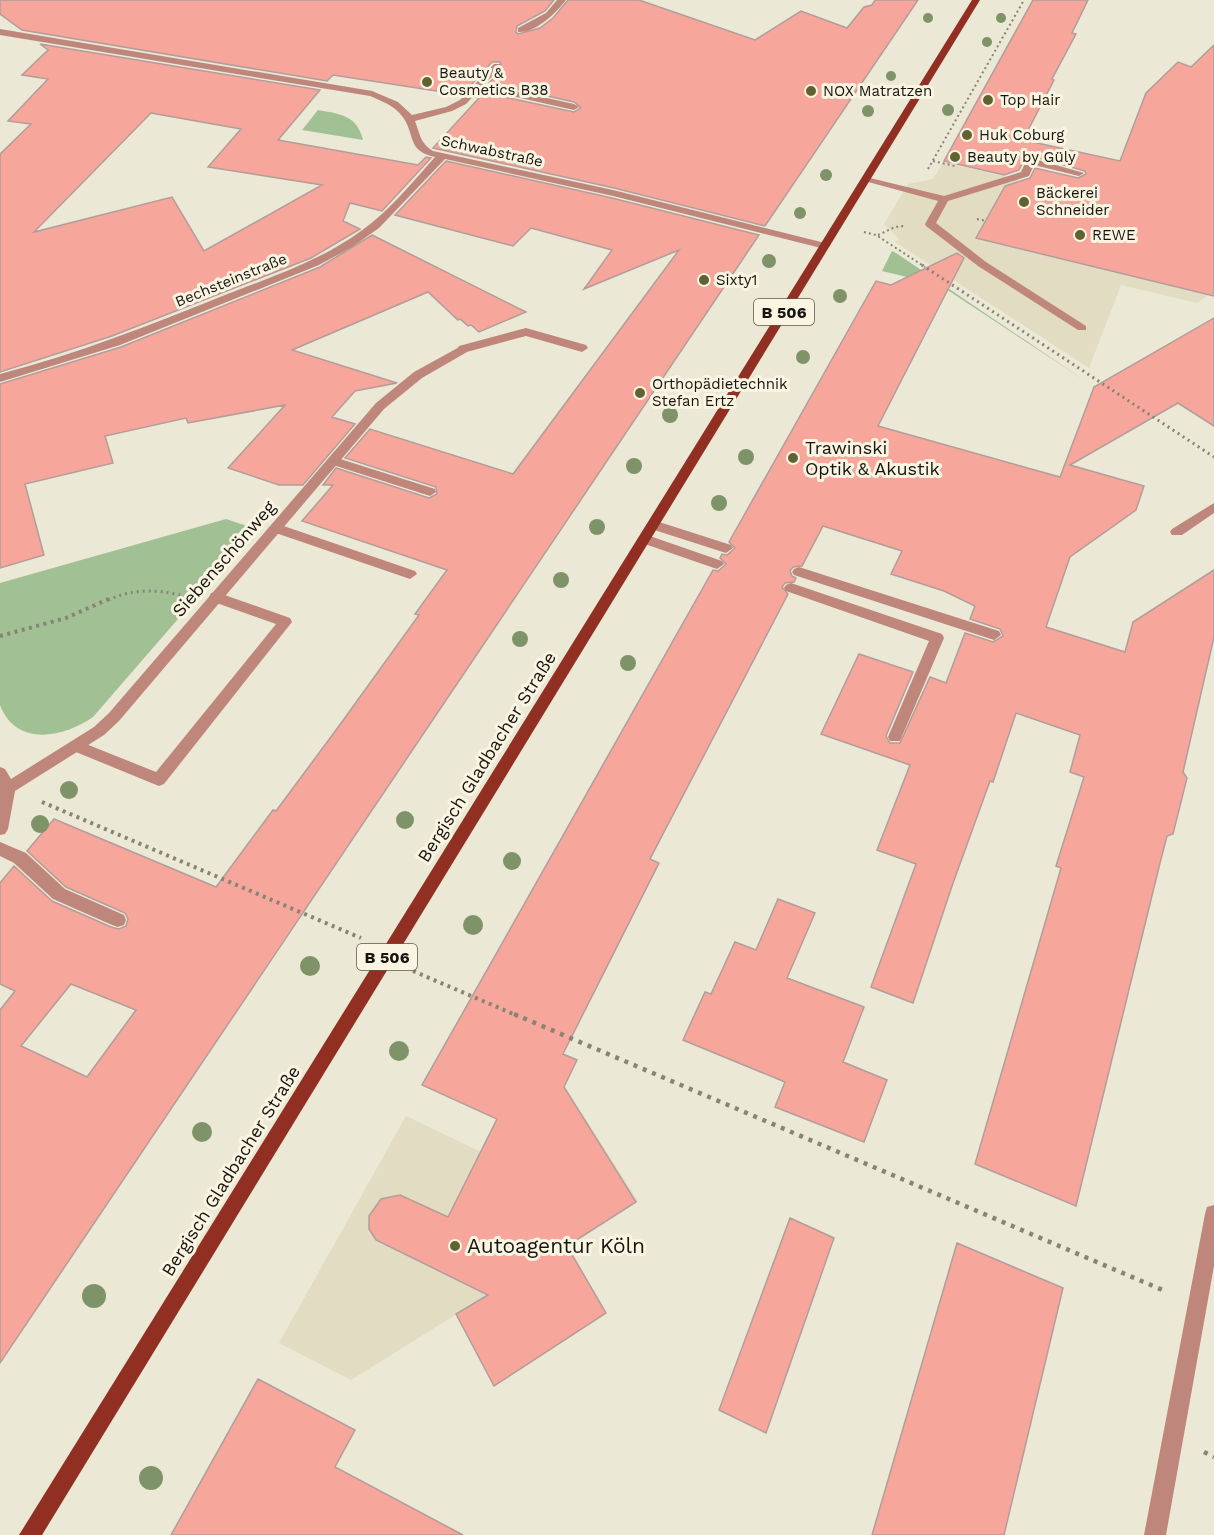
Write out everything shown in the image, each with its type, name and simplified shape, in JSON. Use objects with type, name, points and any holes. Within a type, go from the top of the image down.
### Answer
[{"type":"main road","name":"Bergisch Gladbacher Straße","points":[[30,1535],[976,0]]},
{"type":"street","points":[[521,30],[549,15],[562,0]]},
{"type":"street","name":"Schwabstraße","points":[[0,32],[350,89],[386,100],[399,107],[409,119],[418,145],[442,156],[622,195],[825,246]]},
{"type":"street","points":[[409,119],[463,102],[497,66]]},
{"type":"street","points":[[478,87],[574,107]]},
{"type":"street","name":"Bechsteinstraße","points":[[0,378],[141,333],[266,283],[340,250],[366,233],[391,211],[442,156]]},
{"type":"street","points":[[866,180],[944,199],[1024,174],[1031,161],[1079,173]]},
{"type":"street","points":[[944,199],[930,224],[982,264],[1082,328]]},
{"type":"street","name":"Siebenschönweg","points":[[8,788],[99,731],[114,717],[380,406],[418,375],[463,349],[526,332],[582,348]]},
{"type":"street","points":[[334,461],[430,492]]},
{"type":"street","points":[[1177,532],[1214,507]]},
{"type":"street","points":[[275,528],[410,574]]},
{"type":"street","points":[[649,532],[726,548]]},
{"type":"street","points":[[649,532],[717,564]]},
{"type":"street","points":[[799,572],[994,635]]},
{"type":"street","points":[[790,588],[937,638],[895,737]]},
{"type":"street","points":[[76,746],[159,780],[285,622],[213,602]]},
{"type":"street","points":[[0,773],[8,788],[0,829]]},
{"type":"street","points":[[0,849],[20,858],[59,894],[118,920]]},
{"type":"street","points":[[1155,1535],[1214,1214]]},
{"type":"path","points":[[864,232],[897,177],[927,171],[1024,0]]},
{"type":"path","points":[[838,225],[877,235],[1214,457]]},
{"type":"path","points":[[0,636],[75,614],[105,599],[132,590],[157,589],[213,602]]},
{"type":"path","points":[[8,788],[354,934],[421,976],[1197,1304]]},
{"type":"shaded area","points":[[943,162],[1214,225],[1214,291],[1197,303],[1121,285],[1089,368],[895,242],[899,239],[884,224],[908,184],[933,179]]},
{"type":"shaded area","points":[[582,1113],[638,1201],[351,1380],[279,1343],[406,1116],[481,1152],[522,1148]]},
{"type":"green space","points":[[318,110],[340,115],[352,121],[357,125],[363,140],[302,130]]},
{"type":"green space","points":[[892,251],[1084,380],[940,285],[882,271]]},
{"type":"green space","points":[[226,519],[256,529],[93,717],[68,730],[41,735],[17,728],[7,718],[0,705],[0,583]]},
{"type":"building","points":[[0,0],[554,0],[545,11],[517,26],[518,34],[540,28],[553,18],[568,0],[639,0],[755,40],[801,11],[847,28],[864,7],[872,5],[875,0],[918,0],[765,226],[614,188],[433,148],[479,98],[475,97],[481,92],[574,112],[581,108],[574,102],[489,83],[502,70],[500,62],[492,62],[462,95],[333,75],[327,81],[22,30],[0,14]]},
{"type":"building","points":[[1033,0],[1088,0],[1072,33],[1076,34],[1023,140],[1120,161],[1146,93],[1178,62],[1191,67],[1214,45],[1214,296],[976,238],[1005,186],[1030,178],[1035,168],[1078,178],[1086,174],[1085,171],[1032,156],[1025,158],[1019,170],[1004,175],[944,161]]},
{"type":"building","points":[[40,44],[320,90],[278,140],[418,165],[426,157],[431,158],[382,211],[350,203],[343,221],[360,229],[311,258],[112,336],[0,372],[0,154],[31,124],[8,121],[48,79],[22,75],[48,50]],"holes":[[[151,113],[241,129],[208,167],[322,185],[204,251],[172,197],[34,232]]]},
{"type":"building","points":[[446,161],[612,198],[759,235],[0,1363],[0,1010],[15,991],[0,984],[0,883],[14,866],[52,901],[111,927],[119,929],[126,926],[128,919],[125,913],[66,887],[27,851],[54,819],[216,887],[339,726],[419,615],[415,614],[447,570],[302,521],[333,485],[323,485],[336,468],[429,498],[437,494],[436,487],[345,458],[370,429],[513,474],[679,250],[584,289],[612,250],[531,228],[513,246],[395,215]],"holes":[[[71,984],[136,1010],[87,1077],[21,1046]]]},
{"type":"building","points":[[372,235],[526,312],[479,332],[471,325],[468,326],[460,319],[458,320],[428,292],[292,350],[397,383],[355,391],[332,417],[355,424],[303,485],[279,485],[228,468],[285,405],[188,423],[186,418],[105,436],[113,463],[25,484],[44,555],[0,568],[0,384],[121,347],[320,267]]},
{"type":"building","points":[[957,253],[964,258],[878,426],[1060,477],[1094,387],[1214,318],[1214,426],[1178,403],[1070,465],[1144,486],[1136,510],[1070,557],[1046,627],[1125,652],[1133,622],[1214,570],[1214,637],[1183,772],[1187,778],[1173,834],[1167,836],[1076,1206],[975,1164],[1061,868],[1056,866],[1084,777],[1070,772],[1080,735],[1016,713],[993,782],[990,781],[952,886],[913,1003],[871,987],[916,864],[877,850],[910,765],[821,734],[859,654],[913,672],[886,736],[890,743],[900,743],[930,677],[946,683],[965,633],[993,642],[1003,636],[1000,629],[970,619],[975,606],[944,591],[891,574],[902,551],[823,526],[802,566],[793,567],[790,571],[796,578],[794,582],[785,583],[782,587],[788,594],[650,859],[659,863],[563,1054],[577,1060],[564,1087],[636,1202],[567,1246],[606,1313],[494,1386],[456,1314],[488,1295],[376,1240],[369,1229],[369,1216],[381,1199],[400,1195],[448,1217],[497,1119],[422,1085],[713,570],[718,571],[726,564],[720,558],[722,554],[727,555],[735,548],[729,542],[876,281],[891,285]]},
{"type":"building","points":[[778,899],[815,913],[787,978],[864,1007],[843,1062],[887,1080],[864,1142],[775,1107],[785,1082],[683,1040],[705,992],[711,994],[735,942],[756,950]]},
{"type":"building","points":[[790,1218],[834,1238],[766,1433],[719,1410]]},
{"type":"building","points":[[957,1243],[1063,1288],[1004,1535],[872,1535]]},
{"type":"building","points":[[258,1379],[355,1430],[335,1467],[463,1535],[171,1535]]},
{"type":"place","name":"Beauty & Cosmetics B38","points":[[427,82]]},
{"type":"place","name":"NOX Matratzen","points":[[811,91]]},
{"type":"place","name":"Top Hair","points":[[988,100]]},
{"type":"place","name":"Huk Coburg","points":[[967,135]]},
{"type":"place","name":"Beauty by Güly","points":[[955,157]]},
{"type":"place","name":"Bäckerei Schneider","points":[[1024,202]]},
{"type":"place","name":"REWE","points":[[1080,235]]},
{"type":"place","name":"Sixty1","points":[[704,280]]},
{"type":"place","name":"Orthopädietechnik Stefan Ertz","points":[[640,393]]},
{"type":"place","name":"Trawinski Optik & Akustik","points":[[793,458]]},
{"type":"place","name":"Autoagentur Köln","points":[[455,1246]]}]
